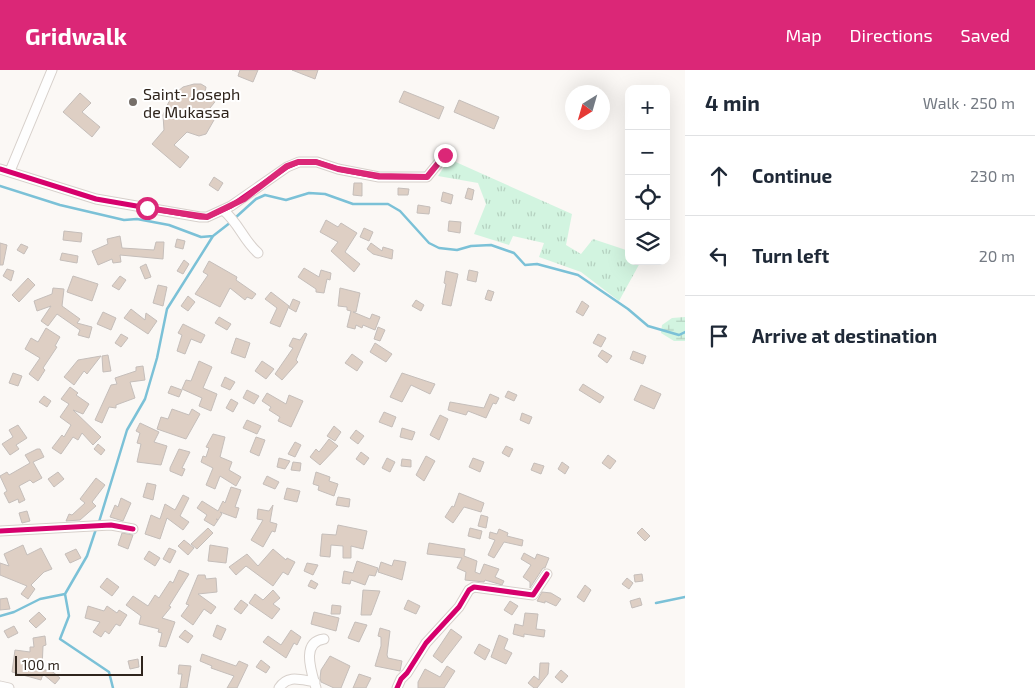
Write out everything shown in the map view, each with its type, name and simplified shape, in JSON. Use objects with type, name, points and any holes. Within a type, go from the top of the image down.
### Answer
[{"type":"street","points":[[10,171],[52,70]]},
{"type":"street","points":[[0,169],[113,203],[207,217],[244,199],[287,166],[298,162],[316,162],[338,169],[379,176],[427,177],[445,155],[450,153]]},
{"type":"street","points":[[223,210],[237,224],[245,240],[258,253]]},
{"type":"street","points":[[0,531],[111,525],[134,529]]},
{"type":"street","points":[[397,688],[400,679],[407,673],[426,643],[458,607],[469,590],[474,587],[533,595],[547,574]]},
{"type":"street","points":[[279,688],[282,683],[291,678],[316,685],[308,653],[317,640],[324,639]]},
{"type":"street","points":[[0,686],[10,688]]},
{"type":"green space","points":[[449,159],[572,214],[566,245],[581,254],[593,239],[625,250],[625,265],[639,265],[619,301],[581,272],[539,257],[544,243],[513,236],[509,245],[474,234],[486,204],[478,183],[438,176]]},
{"type":"green space","points":[[685,317],[685,341],[674,341],[661,333],[662,325],[672,318]]},
{"type":"building","points":[[240,70],[258,70],[253,82],[238,76]]},
{"type":"building","points":[[292,70],[318,70],[315,79]]},
{"type":"building","points":[[201,84],[206,87],[205,93],[218,98],[210,108],[214,120],[206,134],[199,136],[187,132],[174,145],[189,157],[180,168],[152,144],[164,130],[163,115],[171,97],[183,87]]},
{"type":"building","points":[[404,91],[444,107],[439,119],[399,102]]},
{"type":"building","points":[[80,93],[91,103],[82,112],[100,127],[92,137],[63,112]]},
{"type":"building","points":[[459,100],[499,117],[494,129],[454,112]]},
{"type":"building","points":[[214,177],[223,183],[218,191],[209,185]]},
{"type":"building","points":[[354,183],[362,183],[362,196],[353,195]]},
{"type":"building","points":[[398,188],[409,189],[408,195],[398,195]]},
{"type":"building","points":[[468,188],[474,190],[472,200],[465,198]]},
{"type":"building","points":[[443,192],[453,195],[451,204],[441,201]]},
{"type":"building","points":[[418,205],[430,207],[429,214],[417,213]]},
{"type":"building","points":[[326,220],[338,227],[341,223],[357,233],[345,252],[360,264],[354,272],[331,251],[338,242],[320,232]]},
{"type":"building","points":[[449,221],[461,222],[460,233],[448,231]]},
{"type":"building","points":[[364,228],[373,232],[369,241],[360,237]]},
{"type":"building","points":[[64,231],[82,233],[81,242],[63,240]]},
{"type":"building","points":[[120,236],[122,248],[154,250],[156,242],[164,242],[163,259],[120,255],[121,262],[113,263],[112,259],[98,265],[92,251],[108,244],[107,239]]},
{"type":"building","points":[[177,239],[185,241],[183,249],[175,247]]},
{"type":"building","points":[[0,243],[7,245],[3,265],[0,265]]},
{"type":"building","points":[[371,243],[382,251],[383,247],[393,250],[392,259],[373,254],[367,249]]},
{"type":"building","points":[[21,244],[28,247],[24,254],[17,250]]},
{"type":"building","points":[[62,253],[78,256],[77,263],[60,260]]},
{"type":"building","points":[[184,260],[189,264],[183,274],[177,271]]},
{"type":"building","points":[[209,261],[237,277],[236,280],[256,294],[252,299],[247,297],[245,300],[230,288],[220,307],[195,294],[208,275],[203,272]]},
{"type":"building","points":[[146,264],[151,277],[145,279],[140,267]]},
{"type":"building","points":[[304,268],[319,277],[321,270],[331,273],[330,280],[327,279],[324,293],[316,292],[316,289],[298,277]]},
{"type":"building","points":[[7,269],[14,271],[11,281],[3,276]]},
{"type":"building","points":[[469,270],[478,272],[476,282],[467,280]]},
{"type":"building","points":[[446,271],[458,274],[451,306],[442,304],[446,284],[444,283]]},
{"type":"building","points":[[73,276],[98,284],[92,301],[67,292]]},
{"type":"building","points":[[120,276],[126,280],[119,290],[112,286]]},
{"type":"building","points":[[28,278],[35,285],[19,302],[12,295]]},
{"type":"building","points":[[158,285],[167,287],[163,306],[153,303]]},
{"type":"building","points":[[53,288],[64,289],[62,306],[80,319],[77,323],[92,327],[89,338],[78,335],[80,330],[57,314],[48,326],[41,321],[51,306],[37,311],[34,301],[52,294]]},
{"type":"building","points":[[340,288],[360,293],[356,312],[353,312],[370,319],[372,314],[380,317],[375,330],[363,325],[362,328],[356,325],[355,329],[347,327],[351,311],[347,310],[347,307],[338,306]]},
{"type":"building","points":[[488,290],[494,292],[491,301],[485,299]]},
{"type":"building","points":[[271,292],[289,306],[280,327],[270,323],[277,308],[265,299]]},
{"type":"building","points":[[188,296],[195,302],[188,311],[181,306]]},
{"type":"building","points":[[293,299],[300,302],[296,312],[289,308]]},
{"type":"building","points":[[416,300],[424,305],[421,311],[412,306]]},
{"type":"building","points":[[582,301],[589,306],[583,316],[576,312]]},
{"type":"building","points":[[131,309],[145,320],[146,313],[157,321],[148,334],[124,318]]},
{"type":"building","points":[[103,312],[116,318],[111,330],[97,324]]},
{"type":"building","points":[[219,317],[231,324],[227,330],[215,323]]},
{"type":"building","points":[[183,324],[205,335],[201,343],[191,339],[185,354],[177,351],[182,335],[178,333]]},
{"type":"building","points":[[378,327],[385,330],[380,341],[374,339]]},
{"type":"building","points":[[46,328],[60,337],[55,346],[57,347],[43,368],[45,370],[38,381],[29,374],[40,358],[25,349],[31,338],[38,342]]},
{"type":"building","points":[[305,333],[307,334],[296,360],[298,362],[282,380],[275,374],[293,348],[289,346],[293,338],[300,340]]},
{"type":"building","points":[[121,334],[128,338],[121,347],[115,343]]},
{"type":"building","points":[[598,334],[606,338],[601,347],[593,343]]},
{"type":"building","points":[[236,338],[250,343],[245,358],[231,353]]},
{"type":"building","points":[[375,343],[392,354],[386,362],[370,352]]},
{"type":"building","points":[[602,350],[612,356],[607,363],[598,356]]},
{"type":"building","points":[[633,351],[646,356],[643,364],[630,359]]},
{"type":"building","points":[[352,354],[363,362],[357,371],[345,363]]},
{"type":"building","points":[[108,355],[111,371],[103,372],[102,356]]},
{"type":"building","points":[[101,356],[87,374],[84,371],[74,385],[64,377],[78,360]]},
{"type":"building","points":[[199,361],[212,367],[203,388],[217,394],[211,411],[199,406],[202,398],[182,389],[186,380],[191,381]]},
{"type":"building","points":[[262,361],[274,369],[266,379],[255,371]]},
{"type":"building","points":[[143,366],[145,380],[130,382],[135,398],[116,405],[116,408],[109,407],[102,423],[95,420],[111,385],[117,384],[115,378],[136,371],[136,367]]},
{"type":"building","points":[[13,373],[22,376],[18,386],[9,383]]},
{"type":"building","points":[[402,373],[435,384],[430,394],[411,385],[402,402],[390,397]]},
{"type":"building","points":[[225,377],[235,382],[230,390],[221,386]]},
{"type":"building","points":[[583,384],[604,397],[600,403],[579,390]]},
{"type":"building","points":[[641,385],[661,394],[654,409],[634,400]]},
{"type":"building","points":[[171,386],[182,390],[179,397],[168,393]]},
{"type":"building","points":[[70,387],[78,393],[76,395],[89,404],[83,414],[73,410],[101,437],[93,445],[82,433],[78,440],[73,437],[61,454],[52,448],[62,435],[64,437],[71,425],[60,417],[69,404],[61,399]]},
{"type":"building","points":[[247,390],[259,396],[254,404],[243,398]]},
{"type":"building","points":[[508,391],[517,395],[514,401],[505,397]]},
{"type":"building","points":[[267,393],[286,404],[289,395],[303,401],[291,427],[278,421],[280,417],[269,410],[271,407],[262,401]]},
{"type":"building","points":[[490,394],[499,398],[496,404],[493,403],[486,418],[468,411],[466,415],[448,410],[450,402],[484,408]]},
{"type":"building","points":[[44,396],[51,401],[47,407],[39,402]]},
{"type":"building","points":[[231,399],[238,403],[233,412],[226,408]]},
{"type":"building","points":[[172,409],[189,415],[192,409],[200,414],[186,439],[157,429],[161,417],[168,419]]},
{"type":"building","points":[[384,412],[396,417],[392,427],[379,422]]},
{"type":"building","points":[[522,413],[532,417],[529,424],[520,420]]},
{"type":"building","points":[[440,415],[448,419],[439,440],[430,435]]},
{"type":"building","points":[[247,420],[261,426],[257,434],[243,428]]},
{"type":"building","points":[[140,423],[159,432],[154,442],[167,446],[161,465],[137,462],[141,444],[137,443],[140,433],[136,431]]},
{"type":"building","points":[[18,425],[27,438],[16,445],[19,449],[10,455],[2,444],[13,437],[9,430]]},
{"type":"building","points":[[334,426],[341,432],[335,441],[327,436]]},
{"type":"building","points":[[402,428],[415,432],[412,440],[400,437]]},
{"type":"building","points":[[356,430],[364,436],[358,444],[350,438]]},
{"type":"building","points":[[213,434],[225,437],[220,457],[232,462],[229,470],[241,477],[236,486],[220,476],[215,489],[206,485],[213,468],[201,462],[203,456],[206,457],[209,448],[206,447]]},
{"type":"building","points":[[256,437],[265,440],[259,456],[250,452]]},
{"type":"building","points":[[329,439],[338,446],[320,465],[310,457],[316,449],[319,452]]},
{"type":"building","points":[[295,442],[301,445],[295,457],[288,454]]},
{"type":"building","points":[[98,444],[105,450],[101,455],[94,449]]},
{"type":"building","points":[[506,446],[513,449],[509,457],[502,453]]},
{"type":"building","points":[[40,449],[44,457],[33,462],[42,478],[33,483],[30,480],[19,486],[25,500],[19,503],[18,499],[9,503],[4,493],[7,491],[0,476],[7,472],[9,475],[30,463],[25,455]]},
{"type":"building","points":[[179,449],[190,452],[182,468],[185,469],[182,476],[170,471]]},
{"type":"building","points":[[361,452],[369,458],[364,465],[356,459]]},
{"type":"building","points":[[608,455],[616,461],[610,469],[602,463]]},
{"type":"building","points":[[426,456],[435,461],[424,481],[416,475]]},
{"type":"building","points":[[279,458],[290,461],[285,469],[277,467]]},
{"type":"building","points":[[387,458],[395,462],[390,472],[382,468]]},
{"type":"building","points":[[473,458],[484,462],[480,472],[469,467]]},
{"type":"building","points":[[402,459],[411,460],[411,467],[401,466]]},
{"type":"building","points":[[293,462],[301,463],[300,471],[291,470]]},
{"type":"building","points":[[562,462],[569,467],[565,474],[558,469]]},
{"type":"building","points":[[534,463],[544,466],[541,474],[531,470]]},
{"type":"building","points":[[58,472],[64,479],[54,487],[48,479]]},
{"type":"building","points":[[316,472],[330,477],[329,481],[338,484],[334,496],[318,490],[319,486],[313,484]]},
{"type":"building","points":[[267,476],[279,482],[275,489],[263,484]]},
{"type":"building","points":[[96,478],[105,485],[92,502],[96,506],[80,520],[66,521],[69,514],[72,515],[85,503],[80,499]]},
{"type":"building","points":[[147,483],[156,485],[153,500],[143,497]]},
{"type":"building","points":[[231,487],[241,490],[235,507],[239,508],[236,518],[220,512],[222,514],[214,526],[204,520],[207,515],[197,508],[202,501],[218,511],[223,501],[225,503]]},
{"type":"building","points":[[287,488],[300,491],[297,502],[284,499]]},
{"type":"building","points":[[459,493],[484,503],[481,512],[464,507],[453,523],[445,517],[452,506],[454,507]]},
{"type":"building","points":[[183,495],[189,498],[180,516],[189,522],[183,530],[167,518],[160,539],[145,534],[151,515],[160,519],[165,504],[175,510]]},
{"type":"building","points":[[338,497],[350,499],[349,507],[336,505]]},
{"type":"building","points":[[121,498],[131,503],[123,521],[110,517],[115,505],[118,507]]},
{"type":"building","points":[[273,505],[270,522],[277,524],[275,532],[272,531],[263,547],[251,540],[263,520],[257,519],[258,509],[269,511]]},
{"type":"building","points":[[27,511],[30,521],[22,523],[19,513]]},
{"type":"building","points":[[481,515],[488,517],[486,528],[478,526]]},
{"type":"building","points":[[338,525],[367,531],[363,549],[351,546],[351,558],[343,558],[343,546],[331,545],[330,557],[320,556],[322,534],[336,535]]},
{"type":"building","points":[[208,528],[213,533],[197,549],[191,544]]},
{"type":"building","points":[[470,528],[482,531],[480,539],[468,536]]},
{"type":"building","points":[[642,528],[650,536],[645,541],[637,533]]},
{"type":"building","points":[[499,529],[508,533],[507,536],[523,540],[522,546],[504,542],[494,558],[488,555],[495,540],[489,538],[490,532],[497,534]]},
{"type":"building","points":[[122,533],[133,535],[128,549],[118,545]]},
{"type":"building","points":[[184,540],[194,548],[188,555],[178,546]]},
{"type":"building","points":[[429,543],[465,549],[464,556],[477,561],[475,572],[480,574],[484,564],[499,569],[495,577],[504,581],[502,585],[485,580],[484,582],[465,580],[466,572],[457,568],[462,558],[427,554]]},
{"type":"building","points":[[23,545],[27,555],[41,548],[52,569],[44,572],[31,585],[35,589],[28,599],[21,594],[27,586],[0,575],[0,563],[9,566],[4,554]]},
{"type":"building","points":[[210,545],[228,548],[226,563],[208,561]]},
{"type":"building","points":[[169,548],[176,551],[170,563],[163,559]]},
{"type":"building","points":[[76,549],[81,558],[70,563],[65,554]]},
{"type":"building","points":[[273,549],[286,560],[287,558],[295,562],[288,575],[283,572],[273,586],[246,566],[236,575],[229,567],[247,554],[258,566]]},
{"type":"building","points":[[149,551],[160,558],[155,566],[144,559]]},
{"type":"building","points":[[524,553],[535,559],[537,554],[549,558],[545,568],[543,568],[530,588],[530,582],[523,577],[531,565],[521,559]]},
{"type":"building","points":[[394,560],[406,562],[402,580],[378,572],[381,562],[392,566]]},
{"type":"building","points":[[357,561],[378,568],[375,576],[369,575],[365,585],[351,580],[350,584],[342,583],[344,571],[353,573]]},
{"type":"building","points":[[307,563],[318,565],[313,575],[304,571]]},
{"type":"building","points":[[179,570],[189,574],[169,606],[171,607],[162,618],[175,622],[166,647],[159,646],[162,633],[158,632],[159,629],[139,624],[141,616],[126,605],[133,596],[148,606],[155,595],[159,598],[170,581],[173,583]]},
{"type":"building","points":[[642,574],[643,581],[635,582],[634,575]]},
{"type":"building","points":[[198,575],[205,575],[206,579],[216,578],[217,592],[198,594],[216,607],[211,614],[204,609],[193,625],[181,616],[189,605],[186,604]]},
{"type":"building","points":[[107,578],[119,587],[112,596],[100,587]]},
{"type":"building","points":[[627,578],[633,583],[629,589],[622,584]]},
{"type":"building","points":[[311,580],[318,584],[315,589],[308,586]]},
{"type":"building","points":[[585,585],[591,590],[584,602],[577,597]]},
{"type":"building","points":[[273,590],[280,598],[273,604],[280,609],[272,619],[249,603],[255,594],[263,600]]},
{"type":"building","points":[[363,590],[380,591],[371,615],[361,615]]},
{"type":"building","points":[[542,592],[551,593],[561,599],[556,606],[545,601],[545,603],[537,601]]},
{"type":"building","points":[[7,598],[10,609],[0,610],[0,599]]},
{"type":"building","points":[[640,598],[642,605],[632,608],[630,601]]},
{"type":"building","points":[[241,600],[248,605],[241,614],[234,609]]},
{"type":"building","points":[[408,600],[420,606],[416,614],[404,609]]},
{"type":"building","points":[[510,601],[518,606],[512,615],[504,610]]},
{"type":"building","points":[[332,605],[341,606],[340,614],[331,614]]},
{"type":"building","points":[[88,606],[104,611],[107,606],[117,613],[119,610],[127,615],[120,626],[116,624],[109,634],[105,631],[101,637],[93,632],[100,622],[85,618]]},
{"type":"building","points":[[39,612],[46,619],[36,628],[29,621]]},
{"type":"building","points":[[314,612],[339,618],[336,631],[311,624]]},
{"type":"building","points":[[525,613],[538,614],[536,629],[545,630],[544,637],[524,634],[524,637],[513,634],[515,624],[523,626]]},
{"type":"building","points":[[355,622],[367,625],[359,642],[348,638]]},
{"type":"building","points":[[217,625],[226,629],[221,640],[213,636]]},
{"type":"building","points":[[14,626],[18,633],[8,638],[4,631]]},
{"type":"building","points":[[380,628],[390,631],[387,655],[388,658],[402,661],[400,671],[375,666],[381,646],[381,637],[378,636]]},
{"type":"building","points":[[451,629],[462,637],[442,663],[433,656]]},
{"type":"building","points":[[185,630],[193,636],[188,643],[179,637]]},
{"type":"building","points":[[291,630],[301,637],[297,645],[294,643],[286,658],[263,642],[268,636],[281,645]]},
{"type":"building","points":[[499,635],[508,639],[504,649],[512,653],[506,664],[491,657]]},
{"type":"building","points":[[45,636],[46,645],[43,646],[42,669],[53,672],[60,678],[55,684],[43,674],[41,680],[12,672],[15,650],[30,652],[30,647],[34,647],[33,638]]},
{"type":"building","points":[[479,644],[490,650],[485,660],[474,653]]},
{"type":"building","points":[[202,654],[236,666],[239,661],[248,665],[237,688],[227,688],[234,676],[211,668],[212,666],[200,661]]},
{"type":"building","points":[[330,656],[350,666],[341,688],[334,688],[321,682],[321,670]]},
{"type":"building","points":[[138,659],[139,667],[130,669],[128,661]]},
{"type":"building","points":[[261,660],[270,667],[266,673],[256,667]]},
{"type":"building","points":[[540,663],[549,663],[548,674],[537,688],[534,688],[528,683],[534,676],[539,680]]},
{"type":"building","points":[[179,665],[191,666],[187,688],[180,688],[182,674],[178,674]]},
{"type":"building","points":[[447,666],[455,671],[444,688],[418,688],[418,682],[425,669],[440,677]]},
{"type":"building","points":[[561,670],[568,676],[562,683],[555,677]]},
{"type":"building","points":[[359,674],[371,678],[366,688],[353,688]]},
{"type":"waterway","points":[[0,186],[60,205],[124,220],[137,219],[169,225],[201,237],[213,236],[231,222]]},
{"type":"waterway","points":[[235,218],[256,199],[265,195],[286,200],[309,193],[325,194],[353,204],[388,204],[400,211],[429,243],[439,248],[457,250],[471,246],[491,245],[514,253],[525,265],[537,264],[578,275],[628,309],[648,326],[679,335],[685,332]]},
{"type":"waterway","points":[[99,522],[127,430],[145,399],[157,358],[167,309],[213,236]]},
{"type":"waterway","points":[[96,529],[87,556],[65,594],[69,616],[60,639],[109,672],[113,688]]},
{"type":"waterway","points":[[0,616],[14,612],[40,599],[65,594]]},
{"type":"waterway","points":[[656,603],[685,597]]},
{"type":"cycle path","points":[[0,169],[96,199],[207,217],[231,206],[287,167],[299,162],[317,162],[338,169],[379,177],[427,177],[445,155],[450,153]]},
{"type":"cycle path","points":[[0,531],[111,525],[133,529]]},
{"type":"cycle path","points":[[397,688],[401,679],[407,673],[426,643],[459,607],[469,590],[474,587],[533,595],[547,574]]},
{"type":"place","name":"Saint- Joseph de Mukassa","points":[[133,102]]},
{"type":"route","points":[[147,208],[207,217],[244,199],[287,166],[298,162],[316,162],[338,169],[379,176],[427,177],[445,155]]}]
